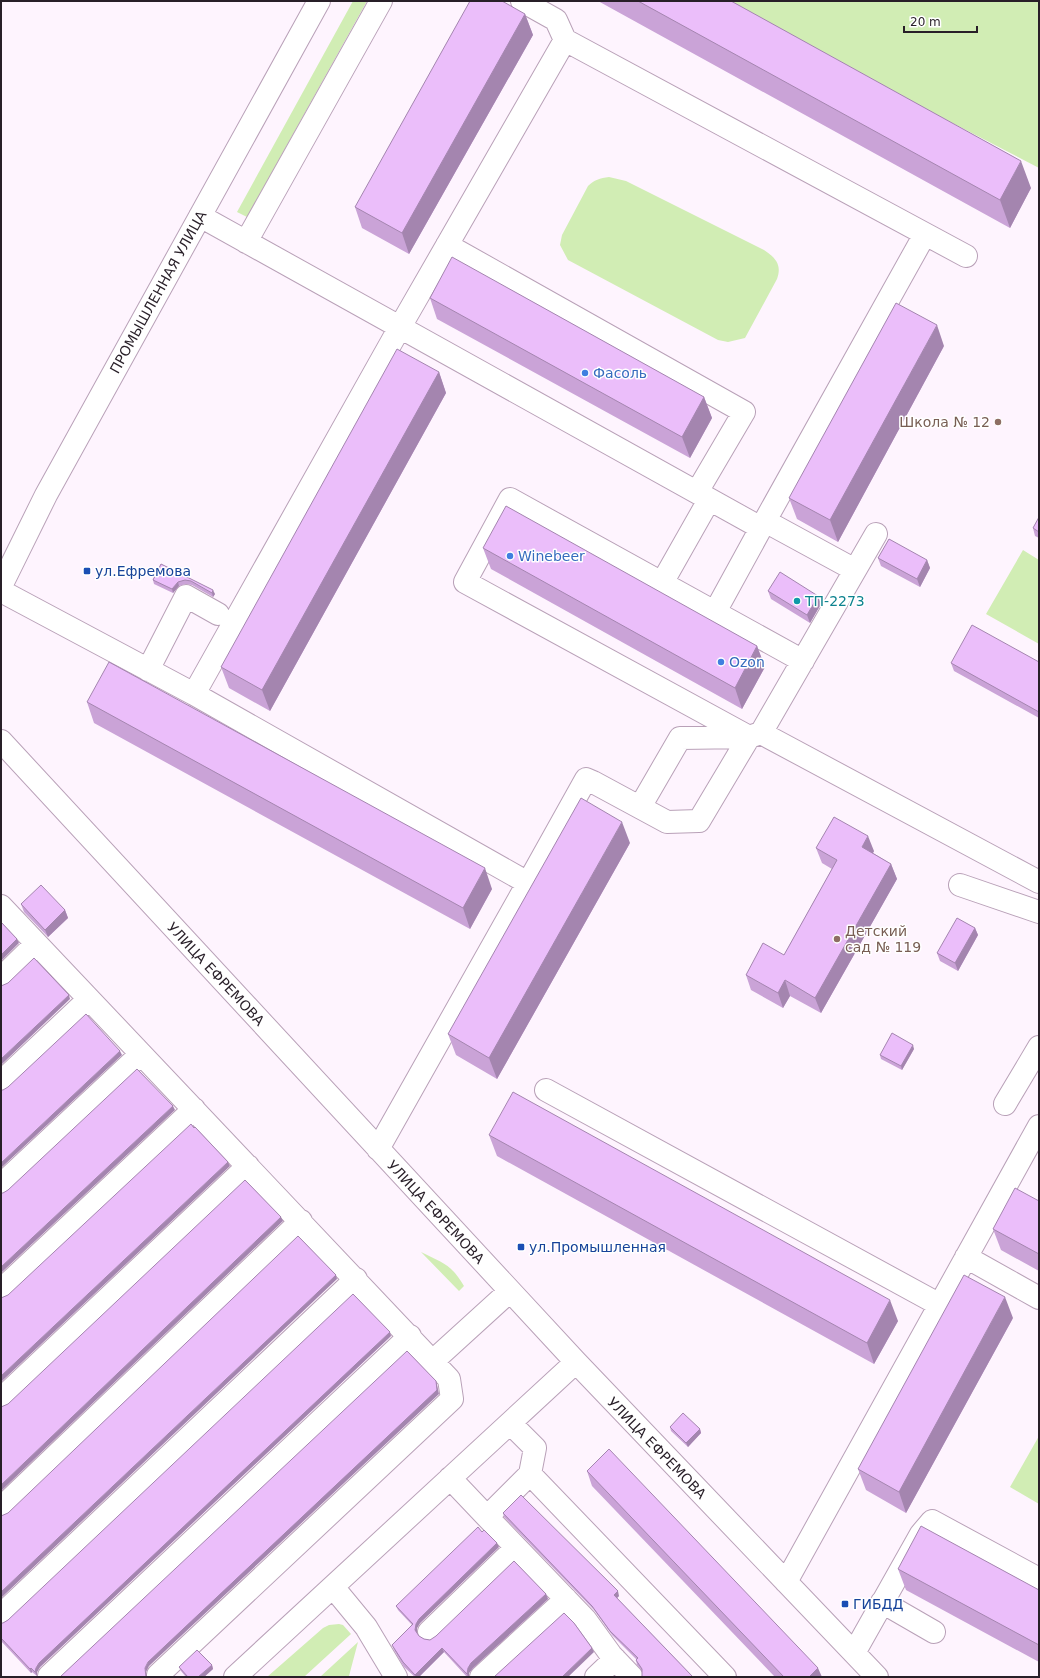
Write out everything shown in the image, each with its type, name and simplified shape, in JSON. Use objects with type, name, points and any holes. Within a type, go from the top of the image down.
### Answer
[{"type":"street","name":"ПРОМЫШЛЕННАЯ УЛИЦА","points":[[1,586],[46,495],[319,1]]},
{"type":"street","points":[[246,242],[381,1]]},
{"type":"street","points":[[522,1],[556,20],[565,40],[966,256]]},
{"type":"street","points":[[194,694],[400,326],[565,40]]},
{"type":"street","points":[[200,216],[703,496],[855,570]]},
{"type":"street","points":[[715,612],[925,234]]},
{"type":"street","points":[[447,245],[744,412],[662,583]]},
{"type":"street","points":[[803,660],[510,499],[465,582],[755,735],[1039,882]]},
{"type":"street","points":[[378,1149],[586,778],[667,822],[699,821],[803,660],[876,534]]},
{"type":"street","points":[[1,591],[194,694],[528,883]]},
{"type":"street","points":[[148,670],[186,596],[218,614]]},
{"type":"street","points":[[640,807],[680,738],[755,735]]},
{"type":"street","name":"УЛИЦА ЕФРЕМОВА","points":[[1,741],[576,1362],[877,1677]]},
{"type":"street","points":[[960,885],[1039,912]]},
{"type":"street","points":[[1,906],[450,1379],[452,1399],[158,1675]]},
{"type":"street","points":[[1,978],[36,944]]},
{"type":"street","points":[[1,1082],[89,999]]},
{"type":"street","points":[[1005,1104],[1039,1047]]},
{"type":"street","points":[[1,1185],[141,1054]]},
{"type":"street","points":[[546,1090],[940,1305]]},
{"type":"street","points":[[1,1290],[194,1109]]},
{"type":"street","points":[[786,1582],[1039,1126]]},
{"type":"street","points":[[1,1399],[248,1166]]},
{"type":"street","points":[[1,1508],[301,1222]]},
{"type":"street","points":[[966,1257],[1039,1298]]},
{"type":"street","points":[[1,1615],[356,1279]]},
{"type":"street","points":[[433,1361],[510,1291]]},
{"type":"street","points":[[49,1676],[410,1336]]},
{"type":"street","points":[[235,1677],[576,1362]]},
{"type":"street","points":[[487,1517],[530,1474],[535,1448],[510,1423]]},
{"type":"street","points":[[530,1474],[725,1677]]},
{"type":"street","points":[[450,1478],[585,1619],[615,1659],[632,1677]]},
{"type":"street","points":[[854,1653],[921,1534],[932,1521],[1039,1579]]},
{"type":"street","points":[[429,1632],[516,1548]]},
{"type":"street","points":[[332,1587],[366,1627],[396,1677]]},
{"type":"street","points":[[481,1677],[566,1599]]},
{"type":"street","points":[[882,1602],[934,1632]]},
{"type":"street","points":[[596,1677],[615,1659]]},
{"type":"green space","points":[[353,1],[367,1],[247,217],[237,212]]},
{"type":"green space","points":[[717,1],[1039,1],[1039,168]]},
{"type":"green space","points":[[609,177],[626,181],[764,250],[775,259],[779,270],[777,279],[745,338],[728,342],[718,340],[568,260],[560,245],[562,235],[588,186],[597,180]]},
{"type":"green space","points":[[1023,550],[1039,560],[1039,644],[986,614]]},
{"type":"green space","points":[[421,1252],[450,1268],[464,1286],[459,1291]]},
{"type":"green space","points":[[1039,1436],[1039,1504],[1010,1487]]},
{"type":"green space","points":[[329,1625],[343,1625],[351,1634],[304,1677],[267,1677],[323,1628]]},
{"type":"green space","points":[[358,1642],[349,1676],[320,1677]]},
{"type":"building","points":[[470,1],[502,1],[525,14],[402,233],[355,207]]},
{"type":"building","points":[[638,1],[731,1],[1021,161],[1000,200]]},
{"type":"building","points":[[452,257],[704,397],[682,437],[430,298]]},
{"type":"building","points":[[896,303],[937,325],[830,520],[789,498]]},
{"type":"building","points":[[397,349],[439,372],[262,690],[221,667]]},
{"type":"building","points":[[506,506],[757,646],[735,688],[483,548]]},
{"type":"building","points":[[1039,517],[1039,532],[1033,528]]},
{"type":"building","points":[[889,539],[927,560],[917,579],[878,558]]},
{"type":"building","points":[[161,564],[213,590],[212,593],[191,581],[185,580],[178,582],[172,589],[153,580]]},
{"type":"building","name":"ТП-2273","points":[[780,572],[818,596],[807,615],[768,591]]},
{"type":"building","points":[[972,625],[1039,662],[1039,712],[951,663]]},
{"type":"building","points":[[109,662],[485,868],[463,908],[87,702]]},
{"type":"building","points":[[581,798],[622,822],[489,1058],[448,1034]]},
{"type":"building","points":[[834,817],[868,836],[862,847],[891,864],[815,998],[785,980],[778,993],[746,975],[763,943],[784,955],[837,860],[816,848]]},
{"type":"building","points":[[41,885],[65,910],[45,930],[21,904]]},
{"type":"building","points":[[957,918],[975,928],[955,963],[937,953]]},
{"type":"building","points":[[1,922],[17,939],[1,955]]},
{"type":"building","points":[[34,958],[69,995],[1,1059],[1,986],[8,983]]},
{"type":"building","points":[[86,1014],[120,1051],[1,1163],[1,1090],[8,1087]]},
{"type":"building","points":[[892,1033],[913,1045],[901,1066],[880,1055]]},
{"type":"building","points":[[137,1069],[173,1106],[1,1267],[1,1193],[8,1190]]},
{"type":"building","points":[[513,1092],[890,1300],[867,1343],[489,1135]]},
{"type":"building","points":[[191,1124],[228,1162],[1,1376],[1,1298],[8,1295]]},
{"type":"building","points":[[245,1180],[281,1217],[1,1485],[1,1407],[8,1404]]},
{"type":"building","points":[[1015,1188],[1039,1201],[1039,1254],[993,1229]]},
{"type":"building","points":[[298,1236],[336,1275],[1,1592],[1,1516],[8,1513]]},
{"type":"building","points":[[964,1275],[1005,1297],[899,1492],[858,1469]]},
{"type":"building","points":[[353,1294],[390,1332],[39,1663],[35,1672],[31,1668],[30,1669],[1,1638],[1,1623],[8,1620]]},
{"type":"building","points":[[407,1351],[436,1381],[437,1390],[148,1662],[145,1668],[146,1677],[60,1677]]},
{"type":"building","points":[[683,1413],[700,1429],[686,1443],[670,1427]]},
{"type":"building","points":[[609,1449],[818,1668],[809,1677],[784,1677],[587,1471]]},
{"type":"building","points":[[521,1495],[618,1591],[614,1595],[693,1677],[642,1677],[642,1669],[636,1660],[638,1658],[610,1631],[592,1606],[503,1513]]},
{"type":"building","points":[[921,1526],[1039,1590],[1039,1645],[898,1569]]},
{"type":"building","points":[[478,1527],[482,1532],[484,1530],[497,1543],[419,1619],[415,1630],[419,1636],[430,1640],[436,1636],[514,1561],[546,1594],[471,1663],[467,1674],[442,1648],[415,1675],[403,1662],[392,1645],[413,1624],[396,1606]]},
{"type":"building","points":[[564,1613],[574,1623],[592,1648],[562,1677],[494,1677]]},
{"type":"building","points":[[197,1650],[212,1665],[198,1677],[188,1677],[179,1667]]},
{"type":"place","name":"Фасоль","points":[[585,373]]},
{"type":"place","name":"Школа № 12","points":[[998,422]]},
{"type":"place","name":"Winebeer","points":[[510,556]]},
{"type":"place","name":"ул.Ефремова","points":[[87,571]]},
{"type":"place","name":"ТП-2273","points":[[797,601]]},
{"type":"place","name":"Ozon","points":[[721,662]]},
{"type":"place","name":"Детский сад № 119","points":[[837,939]]},
{"type":"place","name":"ул.Промышленная","points":[[521,1247]]},
{"type":"place","name":"ГИБДД","points":[[845,1604]]}]
